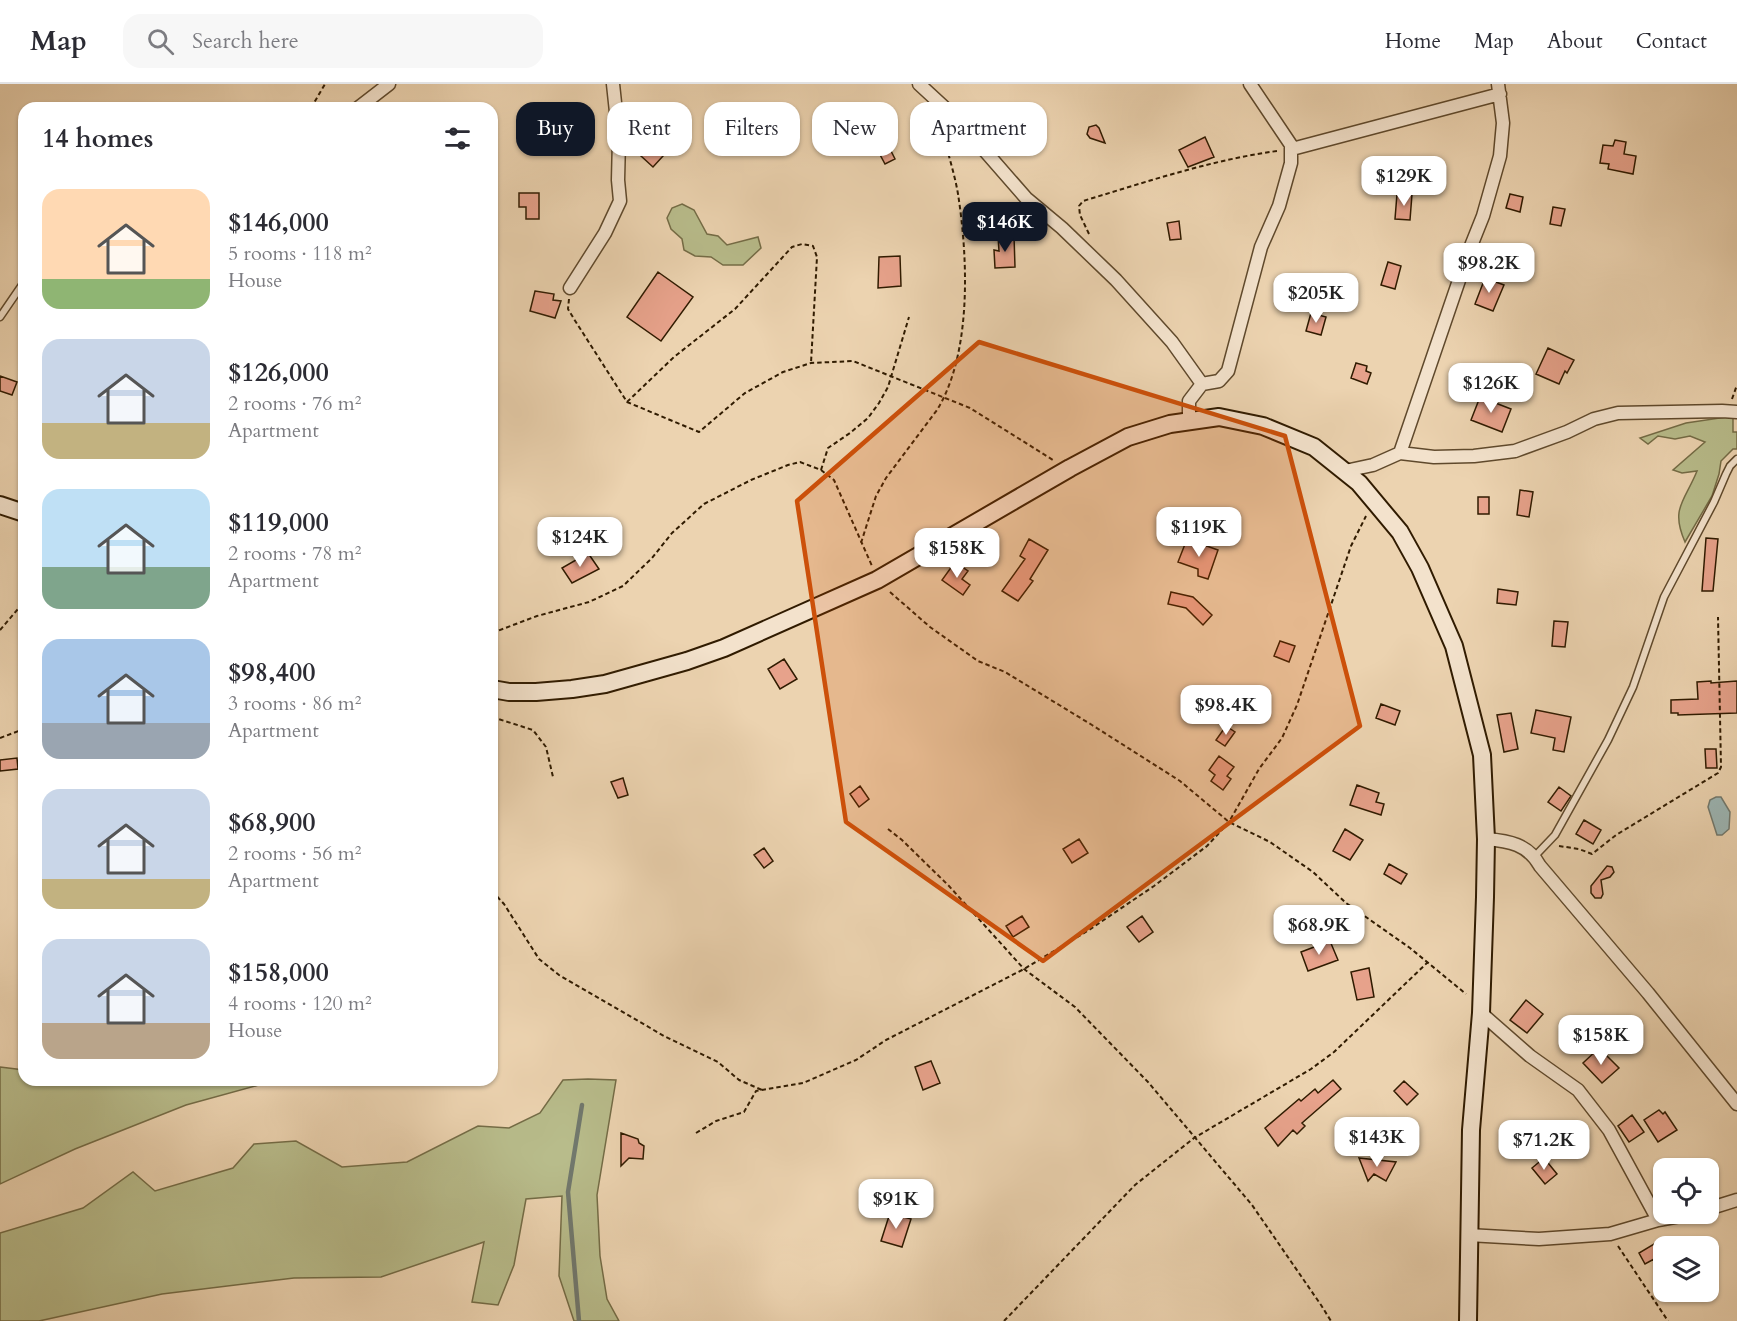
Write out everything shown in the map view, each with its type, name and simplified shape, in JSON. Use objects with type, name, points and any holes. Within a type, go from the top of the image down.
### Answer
[{"type":"main road","points":[[498,690],[509,692],[572,689],[605,684],[724,648],[877,579],[1128,437],[1189,420],[1219,417],[1263,426],[1314,447],[1359,483],[1400,532],[1420,568],[1454,646],[1482,755],[1486,839],[1480,1013],[1471,1130],[1468,1321]]},
{"type":"main road","points":[[0,505],[18,511]]},
{"type":"street","points":[[367,102],[389,84]]},
{"type":"street","points":[[570,288],[605,233],[620,201],[619,140],[613,84]]},
{"type":"street","points":[[919,84],[938,102]]},
{"type":"street","points":[[1189,420],[1189,401],[1202,384],[1219,381],[1228,371],[1261,247],[1279,206],[1291,164],[1292,149],[1250,84]]},
{"type":"street","points":[[1292,149],[1499,89],[1503,123],[1500,156],[1483,216],[1468,251],[1400,453]]},
{"type":"street","points":[[989,156],[1026,198],[1062,228],[1116,280],[1172,342],[1202,384]]},
{"type":"street","points":[[1345,471],[1373,465],[1400,453],[1434,457],[1474,456],[1515,451],[1568,432],[1594,419],[1618,413],[1737,412]]},
{"type":"street","points":[[1486,839],[1510,841],[1535,856],[1540,866],[1648,993],[1737,1104]]},
{"type":"street","points":[[1480,1013],[1530,1056],[1578,1090],[1609,1130],[1653,1211]]},
{"type":"street","points":[[1719,1206],[1737,1200]]},
{"type":"street","points":[[1468,1235],[1539,1239],[1610,1233],[1653,1221]]},
{"type":"lane","points":[[0,317],[18,291]]},
{"type":"lane","points":[[1535,856],[1555,835],[1608,740],[1633,687],[1664,597],[1714,502],[1730,465],[1737,459]]},
{"type":"path","points":[[314,102],[325,84]]},
{"type":"path","points":[[1091,238],[1078,206],[1083,201],[1161,176],[1252,154],[1292,149]]},
{"type":"path","points":[[861,543],[876,496],[886,478],[944,399],[955,371],[963,312],[964,249],[958,192],[948,156]]},
{"type":"path","points":[[627,402],[674,357],[735,309],[792,247],[802,244],[813,246],[817,257],[811,363]]},
{"type":"path","points":[[570,288],[568,309],[627,402],[699,432],[745,393],[783,372],[811,363],[854,361],[970,408],[1038,452],[1070,468]]},
{"type":"path","points":[[821,470],[828,448],[867,418],[888,387],[909,317]]},
{"type":"path","points":[[498,631],[537,616],[589,602],[623,586],[652,558],[672,533],[704,504],[751,480],[800,462],[821,470],[834,480],[877,579],[908,609],[978,661],[1005,672],[1050,698],[1180,781],[1229,822],[1270,842],[1312,872],[1346,903],[1428,962],[1463,991],[1480,1013]]},
{"type":"path","points":[[696,1133],[716,1121],[744,1112],[756,1090],[804,1083],[856,1060],[886,1040],[1024,969],[1089,930],[1154,886],[1207,846],[1229,822],[1259,769],[1282,738],[1297,705],[1351,546],[1373,500]]},
{"type":"path","points":[[0,630],[18,609]]},
{"type":"path","points":[[1548,841],[1592,854],[1616,835],[1718,773],[1721,767],[1718,618]]},
{"type":"path","points":[[498,719],[533,730],[546,747],[553,777]]},
{"type":"path","points":[[0,738],[18,731]]},
{"type":"path","points":[[888,829],[949,886],[1024,969],[1075,1008],[1148,1082],[1252,1206],[1331,1321]]},
{"type":"path","points":[[498,898],[539,959],[559,975],[664,1036],[718,1062],[739,1080],[762,1090]]},
{"type":"path","points":[[1004,1321],[1135,1185],[1194,1137],[1311,1069],[1334,1052],[1428,962]]},
{"type":"path","points":[[1610,1233],[1668,1321]]},
{"type":"highlighted area","points":[[979,342],[1285,436],[1360,726],[1043,961],[846,822],[797,501]]},
{"type":"green space","points":[[682,204],[694,210],[707,234],[718,236],[727,245],[758,237],[761,248],[743,265],[723,265],[711,257],[695,256],[684,250],[682,239],[671,229],[667,218],[672,208]]},
{"type":"green space","points":[[1733,416],[1733,432],[1737,432],[1737,449],[1733,449],[1721,461],[1712,496],[1685,542],[1679,513],[1697,471],[1682,473],[1673,470],[1705,442],[1690,436],[1675,439],[1658,436],[1648,444],[1640,438],[1686,423]]},
{"type":"green space","points":[[0,1067],[18,1069],[18,1086],[255,1086],[186,1105],[75,1149],[0,1184]]},
{"type":"green space","points":[[563,1080],[616,1080],[597,1195],[600,1256],[607,1299],[619,1321],[574,1321],[559,1276],[562,1196],[526,1199],[514,1265],[498,1305],[472,1302],[484,1242],[381,1277],[294,1278],[162,1294],[39,1321],[0,1321],[0,1233],[83,1208],[133,1172],[155,1191],[233,1168],[254,1144],[296,1141],[342,1167],[407,1162],[478,1126],[509,1128],[540,1113]]},
{"type":"water","points":[[1721,797],[1730,812],[1729,829],[1722,835],[1717,835],[1708,807],[1710,800]]},
{"type":"building","points":[[1096,125],[1105,143],[1090,138],[1087,134],[1089,127]]},
{"type":"building","points":[[1205,137],[1214,157],[1188,167],[1179,150]]},
{"type":"building","points":[[1615,140],[1626,142],[1624,154],[1636,156],[1633,174],[1608,169],[1609,164],[1600,163],[1603,145],[1613,146]]},
{"type":"building","points":[[641,156],[663,156],[653,167]]},
{"type":"building","points":[[881,156],[894,156],[895,159],[885,164]]},
{"type":"building","points":[[519,193],[539,193],[539,219],[526,219],[526,207],[519,207]]},
{"type":"building","points":[[1397,194],[1412,194],[1410,220],[1395,219]]},
{"type":"building","points":[[1510,194],[1523,197],[1520,212],[1506,208]]},
{"type":"building","points":[[1553,207],[1565,209],[1561,226],[1550,224]]},
{"type":"building","points":[[1179,221],[1181,239],[1170,240],[1167,223]]},
{"type":"building","points":[[998,236],[1014,236],[1015,267],[995,268],[994,250],[999,251]]},
{"type":"building","points":[[900,256],[901,286],[878,288],[879,257]]},
{"type":"building","points":[[1486,258],[1500,264],[1494,279],[1480,274]]},
{"type":"building","points":[[1388,262],[1401,266],[1395,289],[1381,285]]},
{"type":"building","points":[[658,272],[693,297],[661,341],[627,317]]},
{"type":"building","points":[[1485,278],[1504,285],[1493,311],[1475,304]]},
{"type":"building","points":[[535,291],[554,294],[553,300],[561,301],[555,318],[530,311]]},
{"type":"building","points":[[1311,313],[1326,317],[1321,335],[1306,331]]},
{"type":"building","points":[[1548,348],[1574,360],[1567,373],[1565,371],[1559,384],[1536,374]]},
{"type":"building","points":[[1356,363],[1367,366],[1366,371],[1371,373],[1367,384],[1351,378]]},
{"type":"building","points":[[0,376],[17,382],[12,395],[0,391]]},
{"type":"building","points":[[1480,397],[1511,409],[1502,432],[1471,420]]},
{"type":"building","points":[[1520,490],[1533,492],[1529,517],[1517,515]]},
{"type":"building","points":[[1478,497],[1489,497],[1489,514],[1478,514]]},
{"type":"building","points":[[1706,538],[1718,539],[1713,591],[1702,591]]},
{"type":"building","points":[[1029,539],[1048,550],[1030,579],[1033,581],[1018,601],[1002,591],[1025,559],[1020,556]]},
{"type":"building","points":[[1187,539],[1218,550],[1208,579],[1198,576],[1198,569],[1178,562]]},
{"type":"building","points":[[588,553],[599,569],[572,583],[562,568]]},
{"type":"building","points":[[955,562],[968,571],[962,579],[970,585],[963,595],[942,580]]},
{"type":"building","points":[[1498,589],[1518,592],[1516,605],[1497,603]]},
{"type":"building","points":[[1171,592],[1193,597],[1212,615],[1203,625],[1186,608],[1168,604]]},
{"type":"building","points":[[1554,621],[1568,622],[1565,647],[1552,646]]},
{"type":"building","points":[[1280,641],[1295,646],[1289,662],[1274,656]]},
{"type":"building","points":[[784,659],[797,679],[780,689],[768,669]]},
{"type":"building","points":[[1711,681],[1711,683],[1737,681],[1737,713],[1678,715],[1678,713],[1671,713],[1671,700],[1698,699],[1697,682]]},
{"type":"building","points":[[1381,704],[1400,711],[1395,725],[1376,718]]},
{"type":"building","points":[[1536,710],[1571,717],[1564,752],[1553,750],[1555,738],[1531,733]]},
{"type":"building","points":[[1511,713],[1518,749],[1504,752],[1497,715]]},
{"type":"building","points":[[1226,726],[1235,732],[1225,746],[1216,740]]},
{"type":"building","points":[[1705,749],[1716,749],[1717,768],[1706,768]]},
{"type":"building","points":[[1219,756],[1234,767],[1227,776],[1231,779],[1223,790],[1211,781],[1215,775],[1209,770]]},
{"type":"building","points":[[17,758],[18,769],[0,771],[0,760]]},
{"type":"building","points":[[623,778],[628,795],[618,798],[611,782]]},
{"type":"building","points":[[1357,785],[1379,793],[1376,802],[1384,804],[1381,815],[1350,805]]},
{"type":"building","points":[[860,786],[869,799],[859,807],[850,794]]},
{"type":"building","points":[[1559,787],[1571,796],[1561,811],[1548,802]]},
{"type":"building","points":[[1584,820],[1601,830],[1593,844],[1576,834]]},
{"type":"building","points":[[1345,829],[1363,840],[1350,860],[1333,851]]},
{"type":"building","points":[[1079,839],[1088,853],[1072,863],[1063,849]]},
{"type":"building","points":[[764,848],[773,861],[764,868],[754,855]]},
{"type":"building","points":[[1389,864],[1407,874],[1401,884],[1384,874]]},
{"type":"building","points":[[1607,866],[1612,867],[1614,872],[1610,877],[1601,880],[1603,894],[1601,898],[1595,898],[1591,893],[1591,886]]},
{"type":"building","points":[[1022,916],[1029,927],[1013,937],[1006,926]]},
{"type":"building","points":[[1142,916],[1153,932],[1139,942],[1127,927]]},
{"type":"building","points":[[1330,941],[1338,960],[1308,971],[1301,952]]},
{"type":"building","points":[[1369,968],[1374,997],[1357,1000],[1351,972]]},
{"type":"building","points":[[1526,1000],[1543,1014],[1527,1033],[1510,1020]]},
{"type":"building","points":[[1599,1048],[1619,1068],[1602,1083],[1583,1063]]},
{"type":"building","points":[[931,1061],[940,1083],[923,1090],[915,1067]]},
{"type":"building","points":[[1333,1080],[1341,1089],[1302,1123],[1305,1126],[1297,1134],[1293,1130],[1278,1146],[1265,1128],[1299,1099],[1301,1101],[1315,1089],[1318,1093]]},
{"type":"building","points":[[1404,1081],[1418,1094],[1407,1105],[1394,1091]]},
{"type":"building","points":[[1659,1110],[1663,1114],[1665,1112],[1677,1130],[1658,1142],[1644,1120]]},
{"type":"building","points":[[1632,1115],[1644,1132],[1629,1142],[1618,1126]]},
{"type":"building","points":[[621,1133],[638,1139],[639,1143],[644,1146],[643,1159],[629,1158],[621,1166]]},
{"type":"building","points":[[1359,1158],[1396,1162],[1386,1181],[1374,1174],[1368,1181]]},
{"type":"building","points":[[1544,1158],[1557,1174],[1545,1184],[1532,1168]]},
{"type":"building","points":[[890,1213],[911,1219],[902,1247],[881,1241]]},
{"type":"building","points":[[1653,1245],[1653,1260],[1645,1264],[1639,1253]]},
{"type":"waterway","points":[[579,1321],[568,1192],[582,1105]]}]
